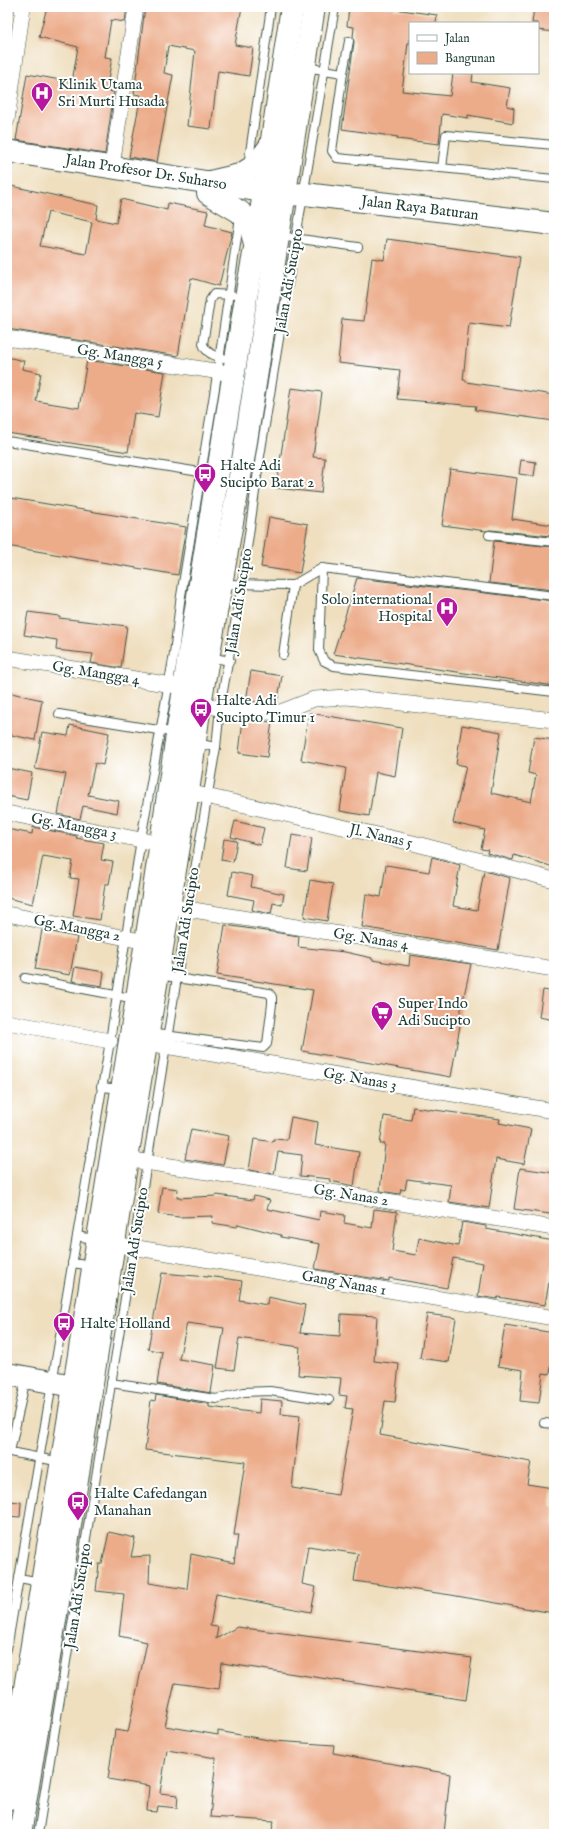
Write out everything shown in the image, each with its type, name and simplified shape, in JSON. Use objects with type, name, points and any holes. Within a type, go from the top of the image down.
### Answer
[{"type":"main road","name":"Jalan Adi Sucipto","points":[[249,195],[265,133],[281,14]]},
{"type":"main road","name":"Jalan Adi Sucipto","points":[[200,657],[188,603],[210,473],[237,295],[271,237],[291,198],[315,68],[321,16]]},
{"type":"main road","name":"Jalan Profesor Dr. Suharso","points":[[7,151],[112,166],[209,188]]},
{"type":"main road","name":"Jalan Profesor Dr. Suharso","points":[[7,161],[209,188]]},
{"type":"main road","points":[[209,188],[240,175],[249,195],[250,224],[271,237]]},
{"type":"main road","points":[[209,188],[249,195],[291,198]]},
{"type":"main road","name":"Jalan Raya Baturan","points":[[291,198],[554,224]]},
{"type":"main road","name":"Jalan Adi Sucipto","points":[[7,1799],[74,1386],[83,1265],[105,1242],[137,1160],[138,1041],[144,967],[136,940],[151,842],[187,738],[191,697],[200,657],[225,623],[274,313],[271,237]]},
{"type":"main road","name":"Jalan Adi Sucipto","points":[[20,1834],[59,1596],[105,1242],[122,1090],[138,1041],[126,997],[178,908],[198,794],[187,738]]},
{"type":"main road","points":[[16,1376],[74,1386]]},
{"type":"street","points":[[7,120],[23,7]]},
{"type":"street","points":[[112,166],[136,7]]},
{"type":"street","name":"Gg. Mangga 5","points":[[7,338],[225,374]]},
{"type":"street","name":"Gg. Mangga 4","points":[[7,658],[191,697],[278,713],[314,699],[347,697],[554,720]]},
{"type":"street","name":"Jl. Nanas 5","points":[[198,794],[413,843],[554,880]]},
{"type":"street","name":"Gg. Mangga 3","points":[[7,813],[151,842]]},
{"type":"street","name":"Gg. Nanas 4","points":[[178,908],[554,970]]},
{"type":"street","name":"Gg. Mangga 2","points":[[7,914],[136,940]]},
{"type":"street","name":"Gg. Nanas 3","points":[[7,1022],[138,1041],[554,1111]]},
{"type":"street","name":"Gg. Nanas 2","points":[[137,1160],[554,1228]]},
{"type":"street","name":"Gang Nanas 1","points":[[105,1242],[554,1318]]},
{"type":"lane","name":"Jalan Adi Sucipto","points":[[321,16],[335,7]]},
{"type":"lane","points":[[350,41],[332,151],[337,158],[554,179]]},
{"type":"lane","points":[[315,68],[344,73]]},
{"type":"lane","points":[[442,168],[446,135],[554,145]]},
{"type":"lane","name":"Jalan Adi Sucipto","points":[[237,295],[249,195]]},
{"type":"lane","points":[[271,237],[358,247]]},
{"type":"lane","points":[[225,374],[212,355],[204,349],[203,344],[210,300],[214,294],[237,295]]},
{"type":"lane","points":[[7,441],[210,473]]},
{"type":"lane","points":[[489,535],[554,542]]},
{"type":"lane","points":[[232,584],[293,585],[322,568],[554,596]]},
{"type":"lane","points":[[322,568],[320,650],[321,657],[328,664],[554,692]]},
{"type":"lane","points":[[282,655],[293,585]]},
{"type":"lane","name":"Jalan Adi Sucipto","points":[[187,738],[191,697],[200,657]]},
{"type":"lane","points":[[59,714],[187,738]]},
{"type":"lane","points":[[138,1041],[263,1048],[267,1044],[272,1004],[272,997],[269,993],[144,967]]},
{"type":"lane","points":[[24,978],[126,997]]},
{"type":"lane","name":"Jalan Adi Sucipto","points":[[38,1834],[111,1383],[105,1242],[101,1087],[138,1041]]},
{"type":"lane","points":[[101,1087],[122,1090]]},
{"type":"lane","name":"Jalan Adi Sucipto","points":[[7,1649],[52,1382],[83,1265]]},
{"type":"lane","points":[[16,1376],[9,1452],[61,1462]]},
{"type":"lane","points":[[111,1383],[216,1399],[244,1392],[270,1391],[329,1400]]},
{"type":"lane","points":[[544,1423],[554,1424]]},
{"type":"lane","points":[[20,1578],[41,1582]]},
{"type":"building","points":[[47,7],[127,7],[125,22],[111,20],[105,57],[112,58],[106,91],[114,92],[105,154],[16,140],[27,74],[72,82],[78,47],[39,37]]},
{"type":"building","points":[[145,7],[242,7],[235,45],[253,48],[249,76],[218,71],[211,129],[187,126],[195,51],[168,46],[164,73],[173,75],[157,162],[129,157],[141,95],[134,94]]},
{"type":"building","points":[[349,7],[394,7],[394,9],[437,15],[436,22],[409,22],[409,43],[402,91],[450,96],[453,74],[473,74],[472,82],[510,88],[507,106],[514,108],[513,123],[468,115],[468,118],[442,114],[439,144],[397,139],[398,137],[342,129],[354,42],[354,27],[347,26]]},
{"type":"building","points":[[534,7],[554,7],[554,32],[539,30],[539,22],[532,22]]},
{"type":"building","points":[[7,185],[98,205],[96,219],[116,223],[121,199],[167,210],[168,203],[208,211],[205,225],[232,232],[219,286],[191,278],[178,356],[7,329]],"holes":[[[48,212],[92,222],[86,254],[40,246]]]},
{"type":"building","points":[[387,239],[520,257],[509,328],[469,323],[463,380],[466,380],[466,382],[554,395],[554,421],[475,410],[476,406],[397,399],[400,370],[338,363],[342,319],[364,321],[372,258],[384,260]]},
{"type":"building","points":[[7,357],[24,361],[22,369],[41,373],[36,401],[79,408],[87,360],[165,372],[158,417],[134,413],[128,452],[7,433]]},
{"type":"building","points":[[291,388],[322,392],[313,457],[325,458],[321,493],[276,488]]},
{"type":"building","points":[[521,460],[536,462],[534,476],[519,474]]},
{"type":"building","points":[[450,469],[517,478],[512,519],[553,525],[551,536],[490,530],[486,531],[442,525]]},
{"type":"building","points":[[11,498],[186,527],[178,575],[7,546],[7,520]]},
{"type":"building","points":[[269,517],[308,524],[300,573],[261,567]]},
{"type":"building","points":[[494,541],[554,547],[554,590],[489,583]]},
{"type":"building","name":"Solo international Hospital","points":[[357,578],[554,601],[554,686],[333,654]]},
{"type":"building","points":[[28,612],[59,616],[59,618],[127,626],[121,668],[91,663],[93,654],[56,650],[57,640],[24,635]]},
{"type":"building","points":[[251,671],[282,676],[277,704],[246,701]]},
{"type":"building","points":[[7,692],[42,700],[35,740],[7,734]]},
{"type":"building","points":[[309,713],[402,728],[395,776],[376,772],[369,816],[340,811],[346,768],[301,760]]},
{"type":"building","points":[[243,719],[272,722],[267,757],[239,753]]},
{"type":"building","points":[[70,725],[109,733],[103,765],[95,763],[88,795],[119,801],[117,813],[83,806],[80,819],[58,814],[66,774],[35,769],[42,732],[68,736]]},
{"type":"building","points":[[462,725],[501,732],[491,793],[531,802],[536,775],[528,773],[534,737],[554,740],[554,867],[514,855],[513,860],[487,853],[488,850],[481,849],[485,830],[453,823],[466,766],[456,764]]},
{"type":"building","points":[[7,768],[32,773],[27,800],[7,796]]},
{"type":"building","points":[[235,821],[264,828],[260,845],[231,837]]},
{"type":"building","points":[[33,827],[77,836],[76,838],[104,843],[101,860],[113,862],[109,884],[105,884],[100,920],[73,916],[79,879],[70,878],[73,861],[43,856],[33,904],[7,898],[7,829],[32,834]]},
{"type":"building","points":[[292,835],[312,838],[307,871],[287,868]]},
{"type":"building","points":[[224,839],[237,841],[233,862],[221,860]]},
{"type":"building","points":[[432,857],[460,865],[453,906],[477,910],[484,871],[510,878],[498,950],[362,927],[366,894],[381,897],[386,865],[429,872]]},
{"type":"building","points":[[232,872],[253,876],[251,887],[284,894],[282,905],[273,903],[271,914],[252,910],[254,900],[228,895]]},
{"type":"building","points":[[310,880],[333,884],[327,921],[304,917]]},
{"type":"building","points":[[225,925],[299,936],[298,947],[345,952],[372,958],[372,960],[409,966],[410,955],[471,964],[460,1014],[462,1014],[451,1077],[302,1051],[313,990],[217,975]]},
{"type":"building","points":[[42,930],[77,937],[70,975],[35,969]]},
{"type":"building","points":[[75,967],[104,972],[102,986],[72,981]]},
{"type":"building","points":[[543,990],[554,992],[554,1020],[539,1017]]},
{"type":"building","points":[[413,1107],[500,1119],[499,1123],[531,1129],[524,1164],[496,1159],[489,1208],[449,1202],[451,1185],[407,1179],[405,1190],[401,1189],[400,1194],[380,1191],[385,1144],[380,1144],[384,1116],[411,1120]]},
{"type":"building","points":[[291,1117],[318,1122],[315,1145],[359,1152],[354,1186],[330,1181],[331,1179],[300,1176],[302,1155],[278,1152],[274,1174],[249,1170],[254,1139],[273,1142],[273,1139],[287,1140]]},
{"type":"building","points":[[191,1129],[229,1136],[223,1165],[185,1159]]},
{"type":"building","points":[[520,1168],[554,1173],[554,1192],[550,1214],[514,1209]]},
{"type":"building","points":[[162,1187],[178,1189],[177,1198],[217,1195],[253,1200],[254,1196],[270,1200],[267,1209],[319,1220],[320,1211],[345,1215],[344,1223],[372,1228],[374,1209],[397,1212],[392,1251],[416,1255],[419,1238],[458,1246],[462,1222],[486,1226],[486,1229],[554,1241],[554,1253],[545,1305],[498,1297],[497,1299],[478,1296],[483,1263],[453,1258],[447,1288],[389,1278],[389,1281],[315,1269],[320,1244],[281,1237],[281,1235],[238,1224],[237,1227],[212,1223],[213,1216],[179,1217],[158,1214]]},
{"type":"building","points":[[162,1273],[208,1276],[242,1281],[239,1300],[267,1305],[268,1297],[305,1305],[300,1333],[340,1336],[341,1314],[377,1316],[374,1361],[399,1364],[395,1402],[385,1401],[380,1435],[531,1462],[527,1484],[553,1488],[550,1506],[554,1507],[553,1613],[451,1595],[354,1581],[358,1554],[308,1546],[302,1584],[316,1587],[311,1612],[216,1594],[210,1626],[218,1627],[216,1639],[237,1627],[472,1658],[466,1700],[222,1663],[219,1689],[175,1683],[165,1726],[218,1735],[218,1731],[274,1741],[334,1745],[333,1753],[450,1774],[444,1834],[271,1834],[274,1821],[210,1817],[216,1758],[167,1750],[160,1793],[178,1795],[177,1808],[158,1806],[157,1812],[147,1811],[149,1786],[108,1779],[115,1730],[128,1732],[147,1642],[119,1636],[124,1594],[96,1591],[99,1564],[102,1564],[109,1532],[135,1538],[131,1557],[150,1556],[149,1583],[187,1589],[191,1554],[234,1563],[238,1535],[234,1535],[245,1462],[145,1450],[151,1400],[155,1401],[156,1395],[209,1404],[209,1407],[259,1413],[260,1399],[282,1401],[281,1414],[300,1416],[292,1488],[338,1495],[353,1409],[345,1408],[347,1396],[339,1395],[341,1378],[298,1375],[300,1347],[239,1338],[234,1370],[217,1368],[224,1328],[187,1323],[179,1359],[215,1365],[211,1393],[157,1384],[162,1352],[148,1349]]},
{"type":"building","points":[[427,1314],[456,1318],[449,1362],[420,1358]]},
{"type":"building","points":[[505,1325],[554,1333],[554,1347],[550,1374],[543,1373],[539,1403],[520,1401],[523,1370],[498,1366]]},
{"type":"building","points":[[7,1501],[21,1502],[20,1517],[7,1516]]},
{"type":"place","name":"Klinik Utama Sri Murti Husada","points":[[42,112]]},
{"type":"place","name":"Halte Adi Sucipto Barat 2","points":[[205,494]]},
{"type":"place","name":"Solo international Hospital","points":[[447,628]]},
{"type":"place","name":"Halte Adi Sucipto Timur 1","points":[[201,728]]},
{"type":"place","name":"Super Indo Adi Sucipto","points":[[382,1032]]},
{"type":"place","name":"Halte Holland","points":[[64,1342]]},
{"type":"place","name":"Halte Cafedangan Manahan","points":[[78,1522]]}]
